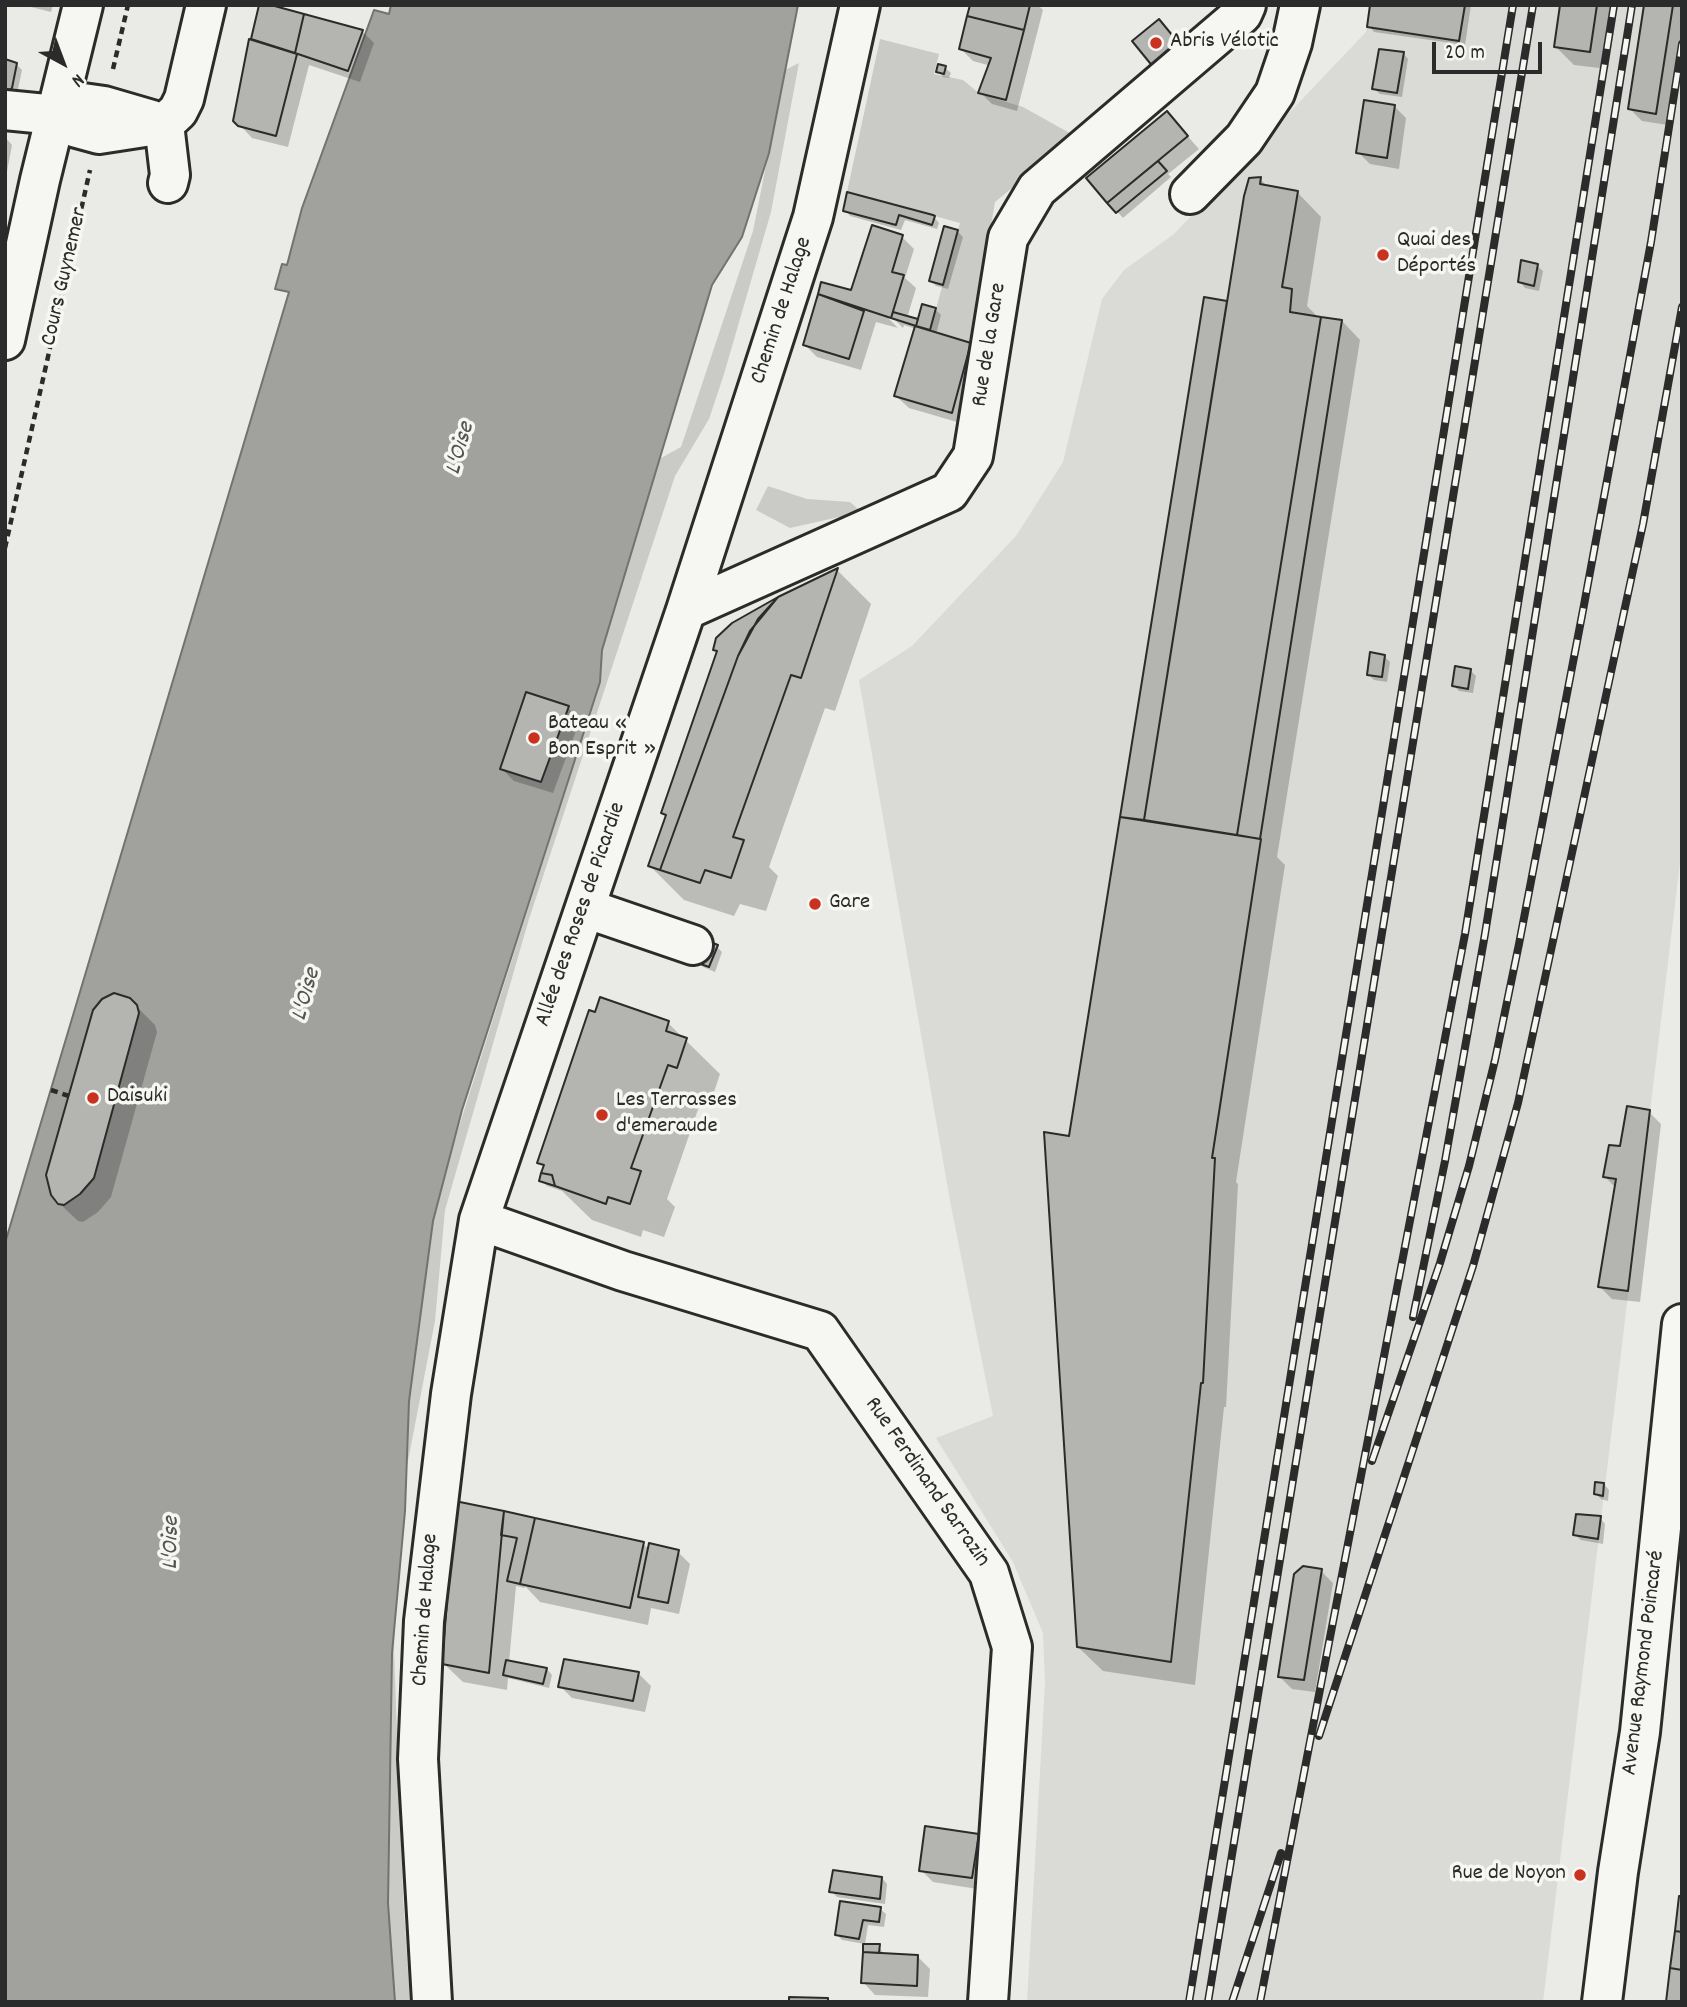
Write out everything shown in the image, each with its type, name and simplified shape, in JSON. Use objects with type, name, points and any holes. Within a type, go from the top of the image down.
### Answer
[{"type":"street","name":"Cours Guynemer","points":[[5,340],[83,5]]},
{"type":"street","points":[[5,110],[56,116],[77,128],[101,120],[164,124],[178,111],[184,99],[206,5]]},
{"type":"street","name":"Chemin de Halage","points":[[686,610],[813,217],[860,5]]},
{"type":"street","name":"Rue de la Gare","points":[[686,610],[949,492],[973,456],[1008,238],[1037,189],[1242,14],[1246,5]]},
{"type":"street","points":[[1190,194],[1244,139],[1275,93],[1292,43],[1300,5]]},
{"type":"street","points":[[164,124],[170,175],[168,183]]},
{"type":"street","name":"Allée des Roses de Picardie","points":[[479,1220],[686,610]]},
{"type":"street","points":[[585,908],[693,945]]},
{"type":"street","name":"Chemin de Halage","points":[[432,2002],[418,1759],[424,1621],[449,1407],[479,1220]]},
{"type":"street","name":"Rue Ferdinand Sarrazin","points":[[479,1220],[623,1271],[820,1331],[989,1573],[1012,1647],[988,2002]]},
{"type":"street","name":"Avenue Raymond Poincaré","points":[[1602,2002],[1618,1872],[1640,1732],[1682,1324]]},
{"type":"path","name":"Cours Guynemer","points":[[5,548],[128,5]]},
{"type":"path","points":[[51,1090],[69,1096]]},
{"type":"shaded area","points":[[1370,5],[1682,5],[1682,846],[1543,2002],[1027,2002],[1045,1683],[1043,1633],[1013,1562],[936,1438],[993,1416],[951,1206],[859,680],[912,646],[1016,536],[1063,462],[1102,299],[1124,270],[1174,234],[1366,32]]},
{"type":"shaded area","points":[[880,39],[939,54],[934,74],[963,80],[980,94],[1023,107],[1075,136],[995,202],[971,343],[930,330],[960,223],[847,192]]},
{"type":"shaded area","points":[[799,63],[771,212],[724,374],[709,419],[675,476],[529,919],[445,1210],[435,1321],[398,1513],[394,1651],[403,1895],[410,2002],[382,2002],[377,1728],[410,1281],[600,682],[602,650],[659,459],[681,447],[753,231],[785,70]]},
{"type":"shaded area","points":[[768,486],[807,499],[850,502],[859,510],[857,513],[790,528],[756,510]]},
{"type":"water","name":"L'Oise","points":[[391,5],[798,5],[769,153],[742,237],[712,285],[602,650],[600,682],[462,1110],[433,1221],[409,1401],[405,1511],[392,1653],[388,1903],[395,2002],[5,2002],[5,1243],[289,292],[275,289],[282,264],[287,265],[302,208],[374,10],[389,14]]},
{"type":"building","points":[[259,5],[271,5],[304,14],[295,53],[251,39]]},
{"type":"building","points":[[970,5],[1030,5],[1024,30],[967,16]]},
{"type":"building","points":[[1370,5],[1465,5],[1459,41],[1367,27]]},
{"type":"building","points":[[1560,5],[1597,5],[1590,52],[1554,47]]},
{"type":"building","points":[[1644,5],[1673,5],[1656,114],[1628,109]]},
{"type":"building","points":[[304,14],[363,30],[348,71],[295,53]]},
{"type":"building","points":[[967,16],[1024,30],[1006,100],[978,93],[991,58],[959,49]]},
{"type":"building","name":"Abris Vélotic","points":[[1159,19],[1181,46],[1154,68],[1132,41]]},
{"type":"building","points":[[249,39],[297,54],[276,136],[238,126],[233,121]]},
{"type":"building","points":[[1379,49],[1404,52],[1397,93],[1372,89]]},
{"type":"building","points":[[5,59],[17,63],[12,88],[7,91],[5,90]]},
{"type":"building","points":[[938,64],[946,66],[944,74],[936,72]]},
{"type":"building","points":[[1364,100],[1395,105],[1387,158],[1356,153]]},
{"type":"building","points":[[1167,111],[1188,136],[1107,203],[1086,178]]},
{"type":"building","points":[[1158,161],[1167,171],[1116,213],[1107,203]]},
{"type":"building","points":[[1261,177],[1260,184],[1298,191],[1282,287],[1292,289],[1290,312],[1321,317],[1237,835],[1144,820],[1244,196],[1249,178]]},
{"type":"building","points":[[847,192],[935,216],[932,225],[899,215],[896,225],[843,211]]},
{"type":"building","points":[[872,225],[903,235],[892,272],[904,275],[891,318],[818,294],[821,282],[851,290]]},
{"type":"building","points":[[944,226],[958,230],[943,285],[929,281]]},
{"type":"building","points":[[1521,260],[1538,264],[1534,286],[1518,282]]},
{"type":"building","points":[[818,294],[864,311],[849,359],[803,345]]},
{"type":"building","points":[[1204,297],[1227,301],[1144,820],[1120,817]]},
{"type":"building","points":[[922,304],[936,308],[930,330],[916,326]]},
{"type":"building","points":[[893,312],[918,319],[916,326],[891,318]]},
{"type":"building","points":[[1321,317],[1342,320],[1260,839],[1237,835]]},
{"type":"building","points":[[915,326],[971,343],[952,413],[894,396]]},
{"type":"building","points":[[838,568],[801,678],[791,675],[733,837],[744,840],[731,878],[705,870],[700,883],[660,870],[738,656],[750,631],[778,597]]},
{"type":"building","points":[[778,597],[758,619],[738,656],[660,870],[648,866],[666,815],[661,813],[717,651],[713,650],[716,638],[732,623]]},
{"type":"building","points":[[1370,652],[1385,655],[1382,677],[1367,675]]},
{"type":"building","points":[[1455,666],[1471,669],[1468,689],[1452,686]]},
{"type":"building","name":"Bateau « Bon Esprit »","points":[[526,692],[569,706],[541,782],[500,769]]},
{"type":"building","points":[[1120,817],[1261,839],[1212,1158],[1215,1158],[1203,1383],[1171,1662],[1077,1647],[1044,1132],[1069,1136]]},
{"type":"building","points":[[703,939],[718,945],[709,967],[695,962]]},
{"type":"building","points":[[114,993],[130,998],[137,1005],[139,1013],[94,1178],[80,1194],[64,1205],[58,1204],[51,1195],[46,1175],[93,1010],[102,999]]},
{"type":"building","name":"Les Terrasses d'emeraude","points":[[600,997],[669,1021],[666,1031],[687,1038],[677,1068],[668,1065],[631,1168],[641,1171],[630,1204],[608,1197],[606,1204],[555,1186],[552,1175],[541,1173],[544,1165],[537,1163],[589,1010],[595,1012]]},
{"type":"building","points":[[1627,1106],[1650,1110],[1628,1291],[1598,1287],[1616,1179],[1603,1177],[1609,1145],[1620,1146]]},
{"type":"building","points":[[541,1173],[552,1175],[555,1186],[539,1181]]},
{"type":"building","points":[[1595,1482],[1604,1483],[1603,1496],[1594,1494]]},
{"type":"building","points":[[455,1501],[504,1511],[489,1673],[442,1664]]},
{"type":"building","points":[[504,1511],[535,1518],[520,1584],[507,1581],[517,1538],[501,1535]]},
{"type":"building","points":[[1576,1514],[1601,1516],[1598,1539],[1573,1535]]},
{"type":"building","points":[[535,1518],[644,1542],[630,1608],[520,1584]]},
{"type":"building","points":[[649,1543],[679,1550],[668,1603],[638,1597]]},
{"type":"building","points":[[1303,1566],[1322,1569],[1304,1680],[1278,1677],[1294,1574]]},
{"type":"building","points":[[564,1659],[639,1672],[633,1701],[558,1687]]},
{"type":"building","points":[[506,1660],[547,1668],[543,1684],[503,1675]]},
{"type":"building","points":[[925,1826],[979,1834],[972,1878],[919,1871]]},
{"type":"building","points":[[833,1870],[882,1877],[880,1899],[829,1892]]},
{"type":"building","points":[[1679,1896],[1682,1896],[1682,1932],[1675,1931]]},
{"type":"building","points":[[840,1901],[881,1907],[879,1922],[863,1920],[859,1939],[835,1935]]},
{"type":"building","points":[[1675,1931],[1682,1932],[1682,1970],[1670,1968]]},
{"type":"building","points":[[863,1944],[880,1944],[879,1953],[863,1952]]},
{"type":"building","points":[[863,1952],[918,1955],[917,1986],[861,1983]]},
{"type":"building","points":[[1670,1968],[1682,1970],[1682,2002],[1666,2002]]},
{"type":"building","points":[[789,1997],[828,1998],[828,2002],[789,2002]]},
{"type":"railway","points":[[1189,2002],[1513,5]]},
{"type":"railway","points":[[1208,2002],[1533,5]]},
{"type":"railway","points":[[1260,2002],[1465,934],[1614,5]]},
{"type":"railway","points":[[1413,1317],[1445,1161],[1485,934],[1632,5]]},
{"type":"railway","points":[[1372,1461],[1440,1263],[1469,1166],[1495,1060],[1584,605],[1651,242],[1682,44]]},
{"type":"railway","points":[[1319,1736],[1473,1266],[1518,1103],[1643,524],[1682,307]]},
{"type":"railway","points":[[1232,2002],[1281,1853]]},
{"type":"place","name":"Abris Vélotic","points":[[1156,43]]},
{"type":"place","name":"Quai des Déportés","points":[[1383,255]]},
{"type":"place","name":"Bateau « Bon Esprit »","points":[[534,738]]},
{"type":"place","name":"Gare","points":[[815,904]]},
{"type":"place","name":"Daisuki","points":[[93,1098]]},
{"type":"place","name":"Les Terrasses d'emeraude","points":[[602,1115]]},
{"type":"place","name":"Rue de Noyon","points":[[1580,1875]]}]
